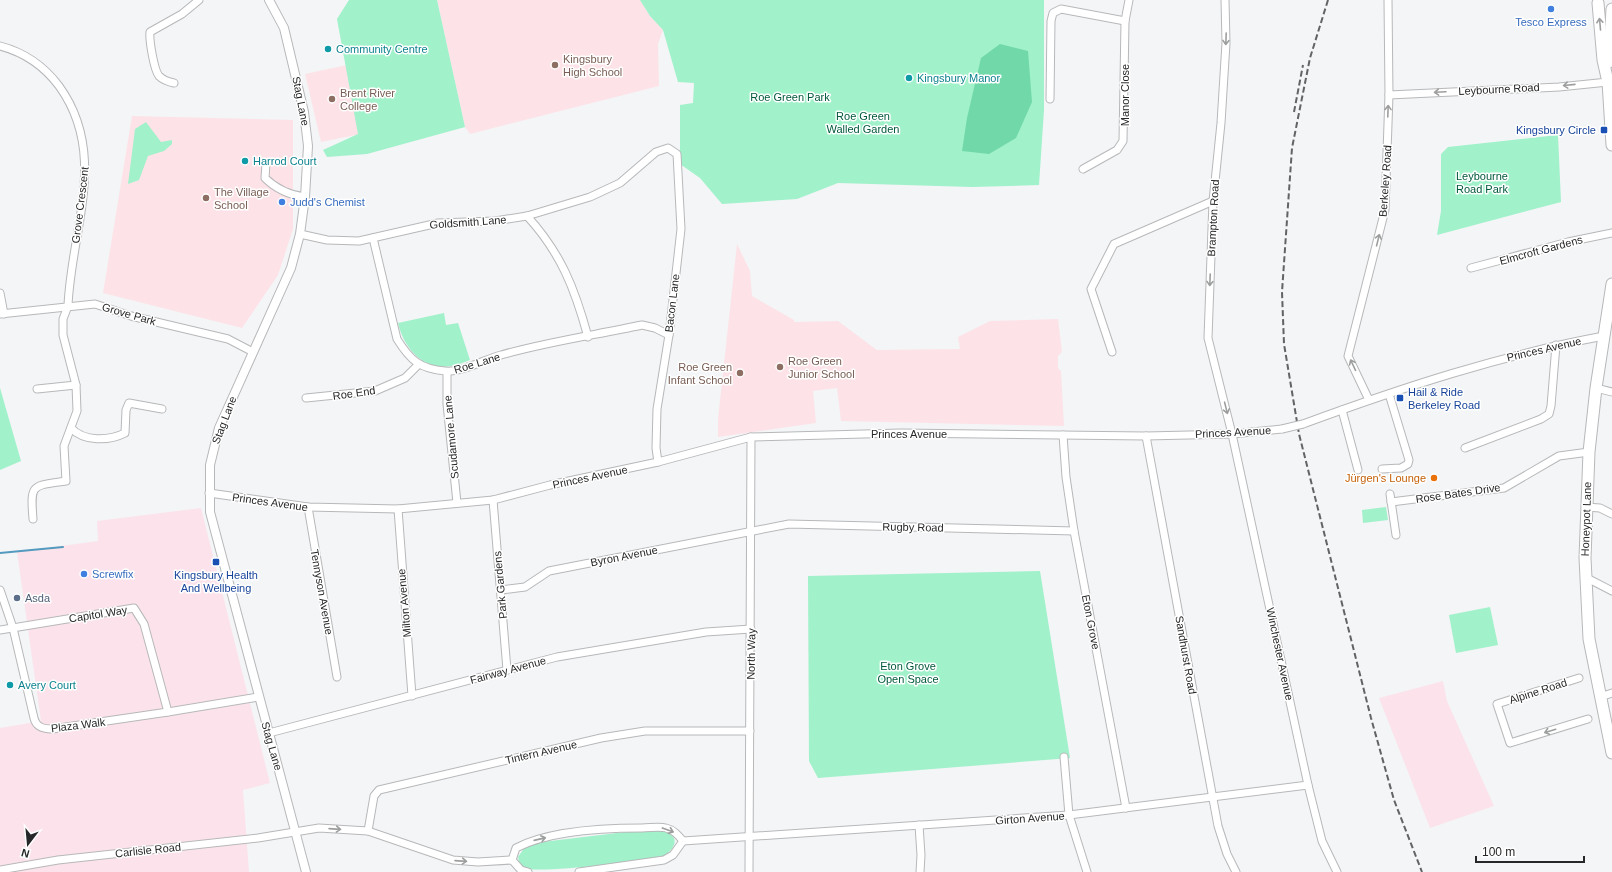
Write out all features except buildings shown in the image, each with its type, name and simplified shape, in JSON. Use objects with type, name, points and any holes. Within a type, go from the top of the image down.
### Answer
[{"type":"main road","points":[[1608,77],[1603,60],[1595,2],[1612,8],[1608,77],[1612,145]]},
{"type":"main road","name":"Honeypot Lane","points":[[1612,284],[1596,388],[1589,452],[1586,507],[1585,577],[1589,639],[1612,753]]},
{"type":"street","points":[[174,83],[164,80],[158,75],[153,59],[150,32],[182,14],[199,0]]},
{"type":"street","name":"Stag Lane","points":[[269,0],[284,28],[304,112],[308,146],[305,197],[300,234],[291,268],[219,428],[210,465],[209,493],[210,512],[258,697],[296,831],[306,872]]},
{"type":"street","name":"Manor Close","points":[[1083,169],[1117,150],[1123,141],[1125,20],[1129,0]]},
{"type":"street","name":"Brampton Road","points":[[1225,0],[1226,43],[1222,116],[1213,201],[1208,338],[1232,434]]},
{"type":"street","name":"Berkeley Road","points":[[1369,400],[1348,356],[1384,213],[1389,95],[1388,2]]},
{"type":"street","points":[[1050,99],[1051,21],[1053,13],[1061,9],[1125,20]]},
{"type":"street","name":"Grove Crescent","points":[[0,46],[29,58],[49,74],[64,94],[80,126],[84,144],[86,169],[68,306],[63,319],[62,335],[76,385],[77,411],[64,446],[66,481],[42,485],[33,491],[31,495],[33,519]]},
{"type":"street","name":"Leybourne Road","points":[[1389,95],[1559,86],[1608,77]]},
{"type":"street","name":"Goldsmith Lane","points":[[300,234],[342,241],[360,241],[438,223],[495,221],[527,216],[590,197],[620,183],[656,152],[668,148]]},
{"type":"street","name":"Bacon Lane","points":[[658,462],[656,448],[657,409],[669,335],[681,229],[677,154],[668,148]]},
{"type":"street","points":[[266,163],[265,178],[270,184],[288,194],[305,197]]},
{"type":"street","points":[[1112,352],[1091,289],[1114,244],[1213,201]]},
{"type":"street","points":[[527,216],[542,232],[560,259],[578,299],[588,337]]},
{"type":"street","name":"Elmcroft Gardens","points":[[1471,268],[1612,232]]},
{"type":"street","points":[[373,238],[397,339],[404,351],[418,365]]},
{"type":"street","points":[[0,293],[2,314]]},
{"type":"street","name":"Grove Park","points":[[2,314],[96,304],[131,316],[228,339],[253,352]]},
{"type":"street","name":"Roe Lane","points":[[418,365],[447,372],[501,355],[642,325],[655,328],[669,335]]},
{"type":"street","name":"Princes Avenue","points":[[209,493],[308,508],[398,509],[493,500],[550,485],[658,462],[751,437],[901,433],[1146,436],[1232,434],[1282,429],[1303,424],[1369,400],[1468,368],[1556,345],[1604,336]]},
{"type":"street","points":[[1465,448],[1541,419],[1549,414],[1556,345]]},
{"type":"street","name":"Roe End","points":[[306,398],[375,391],[405,378],[418,365]]},
{"type":"street","name":"Scudamore Lane","points":[[447,372],[447,404],[457,503]]},
{"type":"street","points":[[37,389],[76,385]]},
{"type":"street","points":[[1596,388],[1612,392]]},
{"type":"street","points":[[1382,469],[1401,468],[1408,464],[1409,460],[1388,394]]},
{"type":"street","points":[[71,428],[76,433],[90,439],[120,436],[125,433],[127,428],[126,410],[129,403],[162,409]]},
{"type":"street","points":[[1342,410],[1358,470]]},
{"type":"street","name":"Winchester Avenue","points":[[1232,434],[1308,785],[1322,841],[1337,872]]},
{"type":"street","name":"Eton Grove","points":[[1063,435],[1066,477],[1074,530],[1126,808]]},
{"type":"street","name":"Sandhurst Road","points":[[1146,436],[1212,798],[1218,826],[1227,854],[1236,872]]},
{"type":"street","name":"North Way","points":[[749,872],[752,530],[751,437]]},
{"type":"street","name":"Rose Bates Drive","points":[[1391,502],[1504,488],[1559,456],[1589,452]]},
{"type":"street","points":[[1390,494],[1396,535]]},
{"type":"street","name":"Park Gardens","points":[[493,500],[507,670]]},
{"type":"street","points":[[1586,507],[1600,508],[1612,514]]},
{"type":"street","name":"Tennyson Avenue","points":[[308,508],[337,677]]},
{"type":"street","name":"Milton Avenue","points":[[398,509],[412,696]]},
{"type":"street","name":"Rugby Road","points":[[752,530],[789,524],[1074,530]]},
{"type":"street","name":"Byron Avenue","points":[[501,590],[525,587],[549,571],[752,530]]},
{"type":"street","points":[[1585,577],[1612,591]]},
{"type":"street","name":"Plaza Walk","points":[[0,590],[13,628],[34,718],[38,726],[52,729],[258,697]]},
{"type":"street","name":"Capitol Way","points":[[0,630],[134,608],[144,624],[168,712]]},
{"type":"street","name":"Fairway Avenue","points":[[269,733],[507,670],[576,654],[706,632],[751,629]]},
{"type":"street","name":"Alpine Road","points":[[1579,678],[1497,704],[1510,743],[1588,719]]},
{"type":"street","points":[[1600,697],[1612,693]]},
{"type":"street","name":"Tintern Avenue","points":[[368,831],[374,796],[379,790],[601,738],[645,731],[750,731]]},
{"type":"street","points":[[1064,757],[1069,815],[1087,872]]},
{"type":"street","name":"Girton Avenue","points":[[683,841],[1069,815],[1308,785]]},
{"type":"street","points":[[919,826],[922,855],[920,872]]},
{"type":"street","points":[[528,872],[521,870],[512,860],[516,848],[525,843],[569,833],[624,828],[664,827],[672,830],[683,841],[673,854],[664,860],[579,872]]},
{"type":"street","name":"Carlisle Road","points":[[0,870],[58,860],[258,838],[319,828],[368,831],[453,860],[478,862],[512,860]]},
{"type":"shaded area","name":"Kingsbury High School","points":[[437,0],[640,0],[650,16],[663,30],[658,44],[659,86],[470,134],[465,127]]},
{"type":"shaded area","name":"Brent River College","points":[[347,65],[361,134],[321,142],[305,74]]},
{"type":"shaded area","name":"The Village School","points":[[132,116],[293,120],[293,229],[278,275],[242,328],[103,293]]},
{"type":"shaded area","points":[[737,244],[750,271],[752,296],[794,320],[794,322],[838,321],[877,350],[960,349],[958,337],[990,321],[1058,319],[1062,352],[1058,356],[1058,368],[1061,371],[1064,426],[841,421],[837,388],[813,391],[816,423],[718,437],[718,419]]},
{"type":"shaded area","points":[[201,508],[270,783],[243,790],[249,872],[0,872],[0,728],[41,721],[17,552],[98,541],[97,521]]},
{"type":"shaded area","points":[[1443,681],[1447,701],[1494,806],[1430,828],[1379,698]]},
{"type":"green space","points":[[349,0],[437,0],[465,127],[367,154],[327,157],[323,150],[358,134],[337,19]]},
{"type":"green space","name":"Roe Green Park","points":[[640,0],[1044,0],[1044,110],[1039,185],[972,187],[838,183],[797,199],[722,204],[700,178],[680,164],[680,105],[693,103],[694,83],[678,82],[663,30],[650,16]]},
{"type":"green space","points":[[1000,44],[1028,51],[1032,102],[1016,138],[989,154],[962,151],[967,118],[981,58]]},
{"type":"green space","points":[[146,122],[161,142],[172,140],[172,144],[164,151],[148,156],[139,180],[128,184],[135,129]]},
{"type":"green space","name":"Leybourne Road Park","points":[[1558,135],[1561,202],[1437,235],[1441,211],[1441,154],[1448,147]]},
{"type":"green space","points":[[444,313],[446,325],[458,323],[470,360],[451,366],[441,367],[432,365],[416,356],[405,341],[398,323]]},
{"type":"green space","points":[[0,388],[21,461],[0,470]]},
{"type":"green space","points":[[1386,507],[1388,520],[1363,523],[1362,510]]},
{"type":"green space","name":"Eton Grove Open Space","points":[[1040,571],[1070,758],[818,778],[809,761],[808,576]]},
{"type":"green space","points":[[1490,607],[1498,645],[1456,653],[1449,615]]},
{"type":"green space","points":[[652,830],[669,833],[673,836],[673,847],[662,857],[593,866],[555,869],[526,869],[522,866],[518,859],[525,847],[542,842]]},
{"type":"waterway","points":[[0,553],[63,547]]},
{"type":"railway","points":[[1328,0],[1310,58],[1292,148],[1282,292],[1284,344],[1299,434],[1371,718],[1394,800],[1422,872]]},
{"type":"railway","points":[[1294,112],[1303,65]]},
{"type":"place","name":"Tesco Express","points":[[1551,9]]},
{"type":"place","name":"Community Centre","points":[[328,49]]},
{"type":"place","name":"Kingsbury High School","points":[[555,65]]},
{"type":"place","name":"Kingsbury Manor","points":[[909,78]]},
{"type":"place","name":"Brent River College","points":[[332,99]]},
{"type":"place","name":"Kingsbury Circle","points":[[1604,130]]},
{"type":"place","name":"Harrod Court","points":[[245,161]]},
{"type":"place","name":"The Village School","points":[[206,198]]},
{"type":"place","name":"Judd's Chemist","points":[[282,202]]},
{"type":"place","name":"Roe Green Junior School","points":[[780,367]]},
{"type":"place","name":"Roe Green Infant School","points":[[740,373]]},
{"type":"place","name":"Hail & Ride Berkeley Road","points":[[1400,398]]},
{"type":"place","name":"Jürgen's Lounge","points":[[1434,478]]},
{"type":"place","name":"Kingsbury Health And Wellbeing","points":[[216,562]]},
{"type":"place","name":"Screwfix","points":[[84,574]]},
{"type":"place","name":"Asda","points":[[17,598]]},
{"type":"place","name":"Avery Court","points":[[10,685]]},
{"type":"park label","name":"Roe Green Walled Garden","points":[[863,122]]}]
